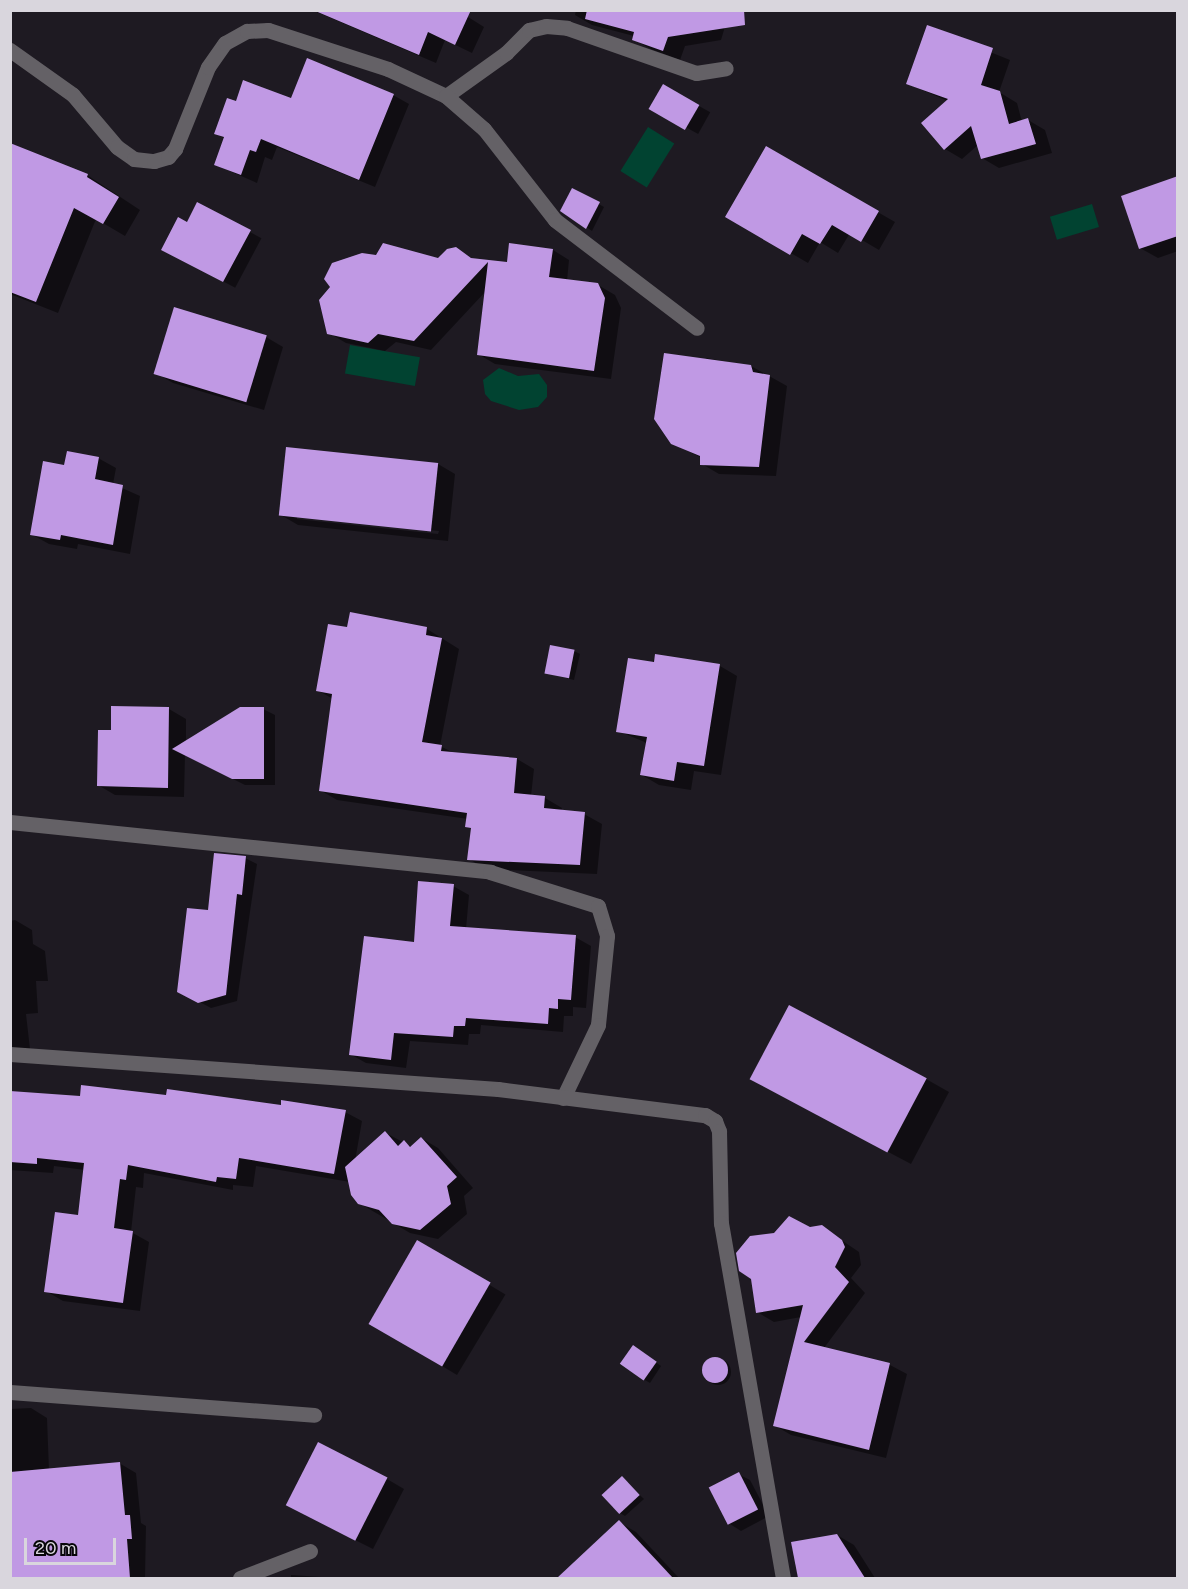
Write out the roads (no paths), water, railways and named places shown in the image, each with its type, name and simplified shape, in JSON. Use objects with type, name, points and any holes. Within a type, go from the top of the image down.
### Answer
[{"type":"street","points":[[446,96],[506,53],[529,30],[546,26],[567,28],[696,73],[726,68]]},
{"type":"street","points":[[10,50],[73,95],[117,147],[134,159],[154,161],[168,157],[175,148],[208,67],[225,43],[247,32],[268,30],[388,69],[446,96],[484,129],[555,220],[697,328]]},
{"type":"street","points":[[10,822],[490,872],[598,906],[608,936],[598,1025],[563,1098]]},
{"type":"street","points":[[10,1054],[498,1089],[705,1115],[715,1121],[719,1131],[721,1223],[783,1578]]},
{"type":"street","points":[[10,1392],[314,1415]]},
{"type":"street","points":[[240,1578],[310,1551]]}]
